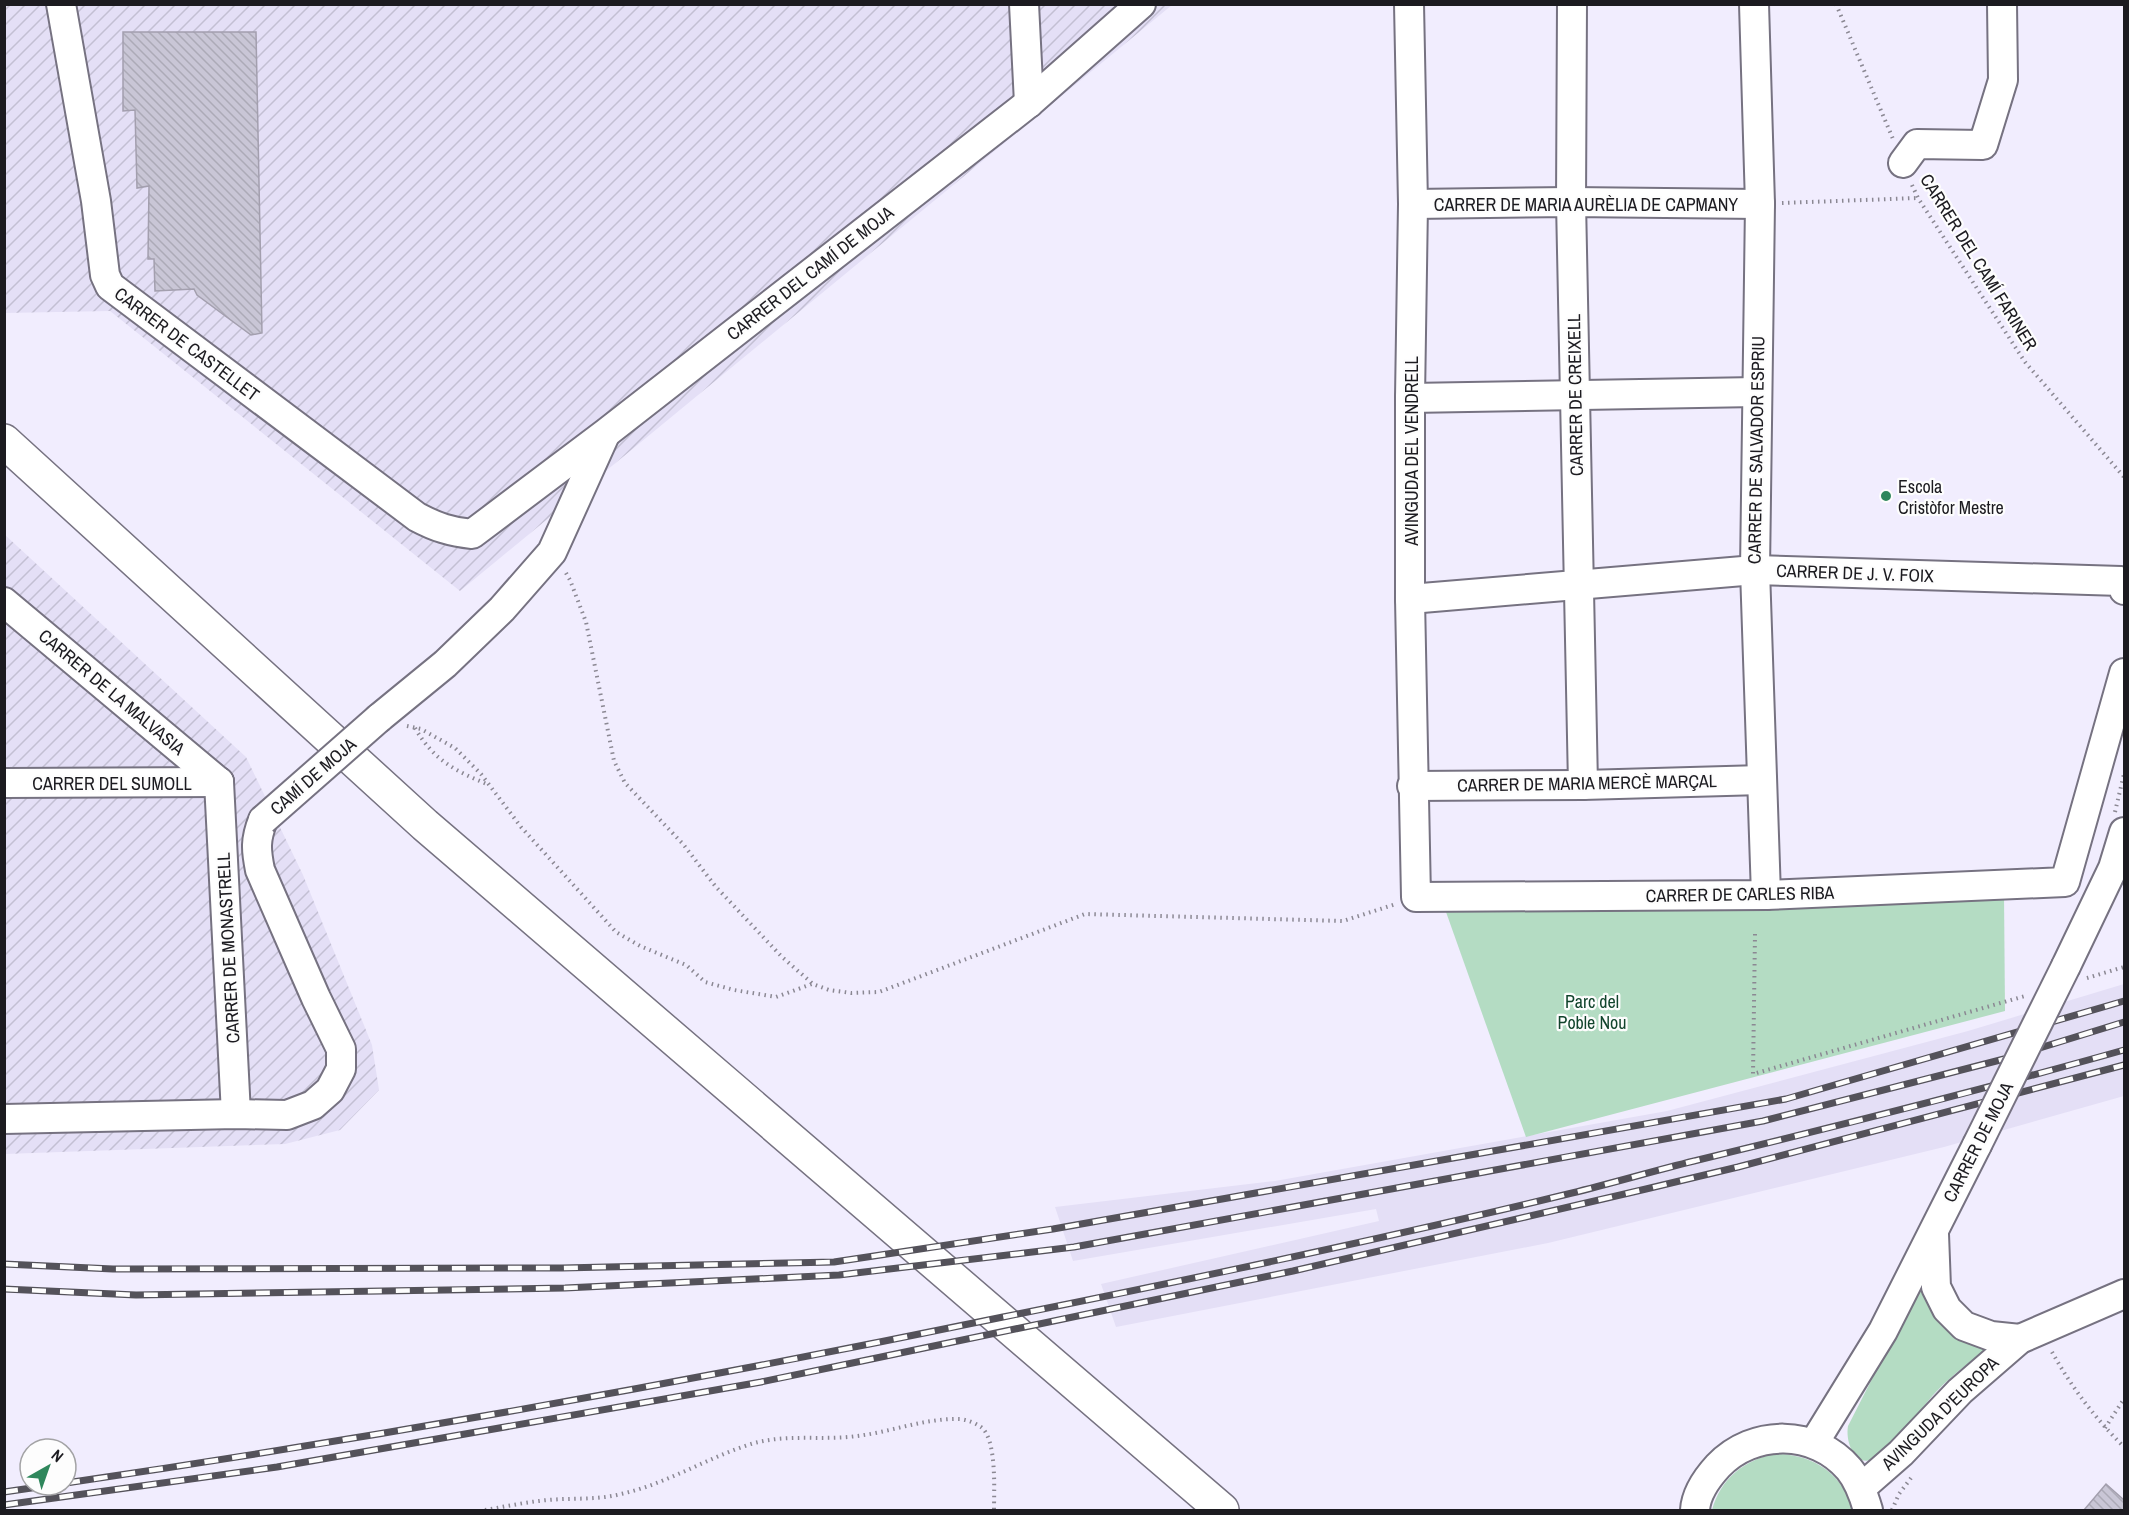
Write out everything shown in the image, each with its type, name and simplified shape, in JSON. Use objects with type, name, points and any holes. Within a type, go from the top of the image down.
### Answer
[{"type":"highway","points":[[4,441],[425,825],[1222,1510]]},
{"type":"street","name":"CARRER DE CASTELLET","points":[[61,4],[96,201],[105,275],[110,286],[417,517],[440,529],[472,534]]},
{"type":"street","points":[[1024,4],[1029,103]]},
{"type":"street","name":"CARRER DEL CAMÍ DE MOJA","points":[[472,534],[606,433],[1029,103],[1141,4]]},
{"type":"street","name":"AVINGUDA DEL VENDRELL","points":[[1409,4],[1413,204],[1410,598],[1416,897]]},
{"type":"street","name":"CARRER DE CREIXELL","points":[[1572,4],[1571,202],[1583,785]]},
{"type":"street","name":"CARRER DE SALVADOR ESPRIU","points":[[1754,4],[1760,204],[1755,570],[1766,895]]},
{"type":"street","points":[[1903,163],[1917,144],[1983,146],[2003,80],[2002,4]]},
{"type":"street","name":"CARRER DE MARIA AURÈLIA DE CAPMANY","points":[[1413,204],[1571,202],[1760,204]]},
{"type":"street","points":[[1410,398],[1757,392]]},
{"type":"street","name":"CAMÍ DE MOJA","points":[[4,1119],[287,1115],[313,1105],[330,1090],[341,1070],[341,1049],[260,870],[257,836],[263,820],[379,718],[445,664],[494,617],[552,552],[606,433]]},
{"type":"street","name":"CARRER DE J. V. FOIX","points":[[1410,598],[1755,570],[2123,583]]},
{"type":"street","name":"CARRER DE LA MALVASIA","points":[[4,602],[219,783]]},
{"type":"street","name":"CARRER DE CARLES RIBA","points":[[1416,897],[1766,895],[2065,882],[2124,673]]},
{"type":"street","name":"CARRER DE MARIA MERCÈ MARÇAL","points":[[1412,786],[1583,785],[1762,780]]},
{"type":"street","name":"CARRER DEL SUMOLL","points":[[4,783],[219,783]]},
{"type":"street","name":"CARRER DE MONASTRELL","points":[[219,783],[236,1114]]},
{"type":"street","name":"CARRER DE MOJA","points":[[1814,1443],[1883,1332],[1977,1145],[2073,973],[2113,868],[2124,832]]},
{"type":"street","name":"AVINGUDA D'EUROPA","points":[[1934,1228],[1936,1287],[1947,1309],[1964,1326],[1991,1336],[2020,1339]]},
{"type":"street","name":"AVINGUDA D'EUROPA","points":[[1865,1499],[1901,1453],[1960,1390],[2020,1339],[2124,1294]]},
{"type":"street","points":[[1695,1510],[1708,1477],[1728,1455],[1755,1441],[1785,1437],[1814,1443],[1833,1454],[1850,1469],[1865,1499]]},
{"type":"path","name":"CARRER DEL CAMÍ FARINER","points":[[1836,4],[1918,198],[2025,362],[2124,477]]},
{"type":"path","points":[[1760,204],[1918,198]]},
{"type":"path","points":[[552,552],[570,580],[586,622],[614,761],[624,783],[683,844],[716,887],[774,949],[813,984],[829,990],[851,993],[879,992],[1085,915],[1343,921],[1416,897]]},
{"type":"path","points":[[379,718],[415,728],[454,748],[490,786],[521,827],[616,932],[640,946],[686,965],[705,981],[734,990],[776,997],[813,984]]},
{"type":"path","points":[[415,728],[424,745],[444,763],[490,786]]},
{"type":"path","points":[[1755,934],[1753,1074],[2034,993]]},
{"type":"path","points":[[2073,973],[2124,967]]},
{"type":"path","points":[[2052,1352],[2068,1380],[2105,1428],[2124,1447]]},
{"type":"path","points":[[2105,1428],[2124,1399]]},
{"type":"path","points":[[485,1510],[539,1501],[596,1499],[622,1494],[665,1480],[749,1444],[774,1439],[855,1436],[928,1421],[961,1419],[971,1421],[989,1436],[994,1478],[994,1510]]},
{"type":"shaded area","points":[[4,5],[1172,5],[460,591],[110,311],[5,313]]},
{"type":"shaded area","points":[[4,534],[246,757],[303,875],[372,1045],[379,1090],[340,1130],[285,1144],[5,1154]]},
{"type":"shaded area","points":[[2124,984],[2124,1096],[1944,1147],[1548,1243],[1116,1327],[1101,1284],[1379,1221],[1376,1209],[1073,1261],[1055,1207],[1275,1181],[1667,1111],[1968,1031]]},
{"type":"green space","name":"Parc del Poble Nou","points":[[2004,894],[2005,1011],[1526,1137],[1446,912]]},
{"type":"green space","points":[[1922,1281],[1996,1342],[1943,1385],[1885,1451],[1870,1460],[1863,1460],[1853,1453],[1850,1447],[1848,1426]]},
{"type":"green space","points":[[1776,1454],[1802,1458],[1825,1469],[1842,1486],[1853,1510],[1712,1510],[1721,1489],[1735,1472],[1754,1460]]},
{"type":"building","points":[[123,32],[256,32],[262,333],[251,335],[197,295],[194,289],[155,291],[154,259],[148,259],[149,186],[137,188],[135,110],[123,111]]},
{"type":"building","points":[[2106,1484],[2124,1500],[2124,1510],[2084,1510]]},
{"type":"railway","points":[[4,1264],[113,1269],[562,1268],[834,1262],[1053,1229],[1786,1099],[2124,1001]]},
{"type":"railway","points":[[4,1289],[136,1295],[565,1288],[839,1275],[1074,1247],[1763,1121],[2004,1059],[2124,1022]]},
{"type":"railway","points":[[78,1481],[301,1447],[653,1386],[887,1341],[1217,1273],[1572,1193],[2124,1050]]},
{"type":"railway","points":[[4,1505],[277,1467],[761,1382],[1293,1271],[1646,1189],[1738,1167],[2124,1065]]},
{"type":"railway","points":[[4,1492],[18,1490]]},
{"type":"place","name":"Escola Cristòfor Mestre","points":[[1886,496]]}]
